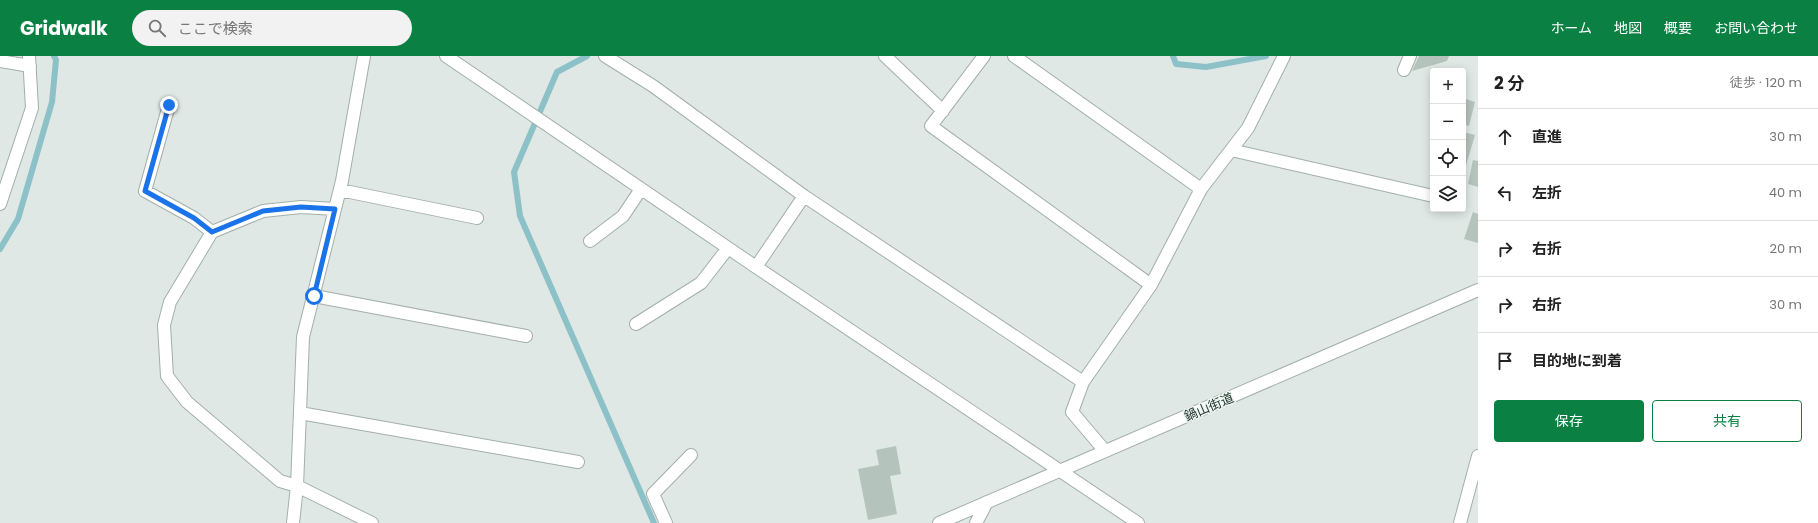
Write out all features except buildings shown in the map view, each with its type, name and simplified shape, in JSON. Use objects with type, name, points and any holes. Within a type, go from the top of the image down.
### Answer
[{"type":"street","points":[[293,523],[297,486],[303,337],[340,190],[364,56]]},
{"type":"street","points":[[446,56],[756,267],[1138,523]]},
{"type":"street","points":[[605,56],[653,86],[804,196],[1083,382]]},
{"type":"street","points":[[885,56],[943,111]]},
{"type":"street","points":[[984,56],[931,126],[1151,285]]},
{"type":"street","points":[[1014,56],[1201,189]]},
{"type":"street","points":[[1105,451],[1072,412],[1083,382],[1151,285],[1201,189],[1248,128],[1284,56]]},
{"type":"street","points":[[1404,70],[1410,56]]},
{"type":"street","points":[[0,61],[30,61],[32,108],[0,204]]},
{"type":"street","points":[[169,105],[145,191],[194,218],[212,232]]},
{"type":"street","points":[[1231,150],[1430,195]]},
{"type":"street","points":[[590,241],[623,216],[641,189]]},
{"type":"street","points":[[340,190],[478,218]]},
{"type":"street","points":[[756,267],[804,196]]},
{"type":"street","points":[[335,209],[301,207],[263,211],[212,232],[170,302],[164,324],[167,376],[187,402],[280,481],[297,486],[372,523]]},
{"type":"street","points":[[636,324],[701,283],[728,248]]},
{"type":"street","name":"鍋山街道","points":[[939,523],[1478,290]]},
{"type":"street","points":[[314,296],[526,336]]},
{"type":"street","points":[[300,413],[578,462]]},
{"type":"street","points":[[666,523],[653,494],[691,455]]},
{"type":"street","points":[[1460,523],[1478,456]]},
{"type":"street","points":[[976,523],[987,502]]},
{"type":"waterway","points":[[0,249],[18,219],[52,102],[56,60],[54,56]]},
{"type":"waterway","points":[[587,56],[557,72],[514,172],[520,216],[654,523]]},
{"type":"waterway","points":[[1173,56],[1176,64],[1206,67],[1266,56]]},
{"type":"route","points":[[169,105],[145,191],[194,218],[212,232],[263,211],[301,207],[335,209],[314,296]]}]
